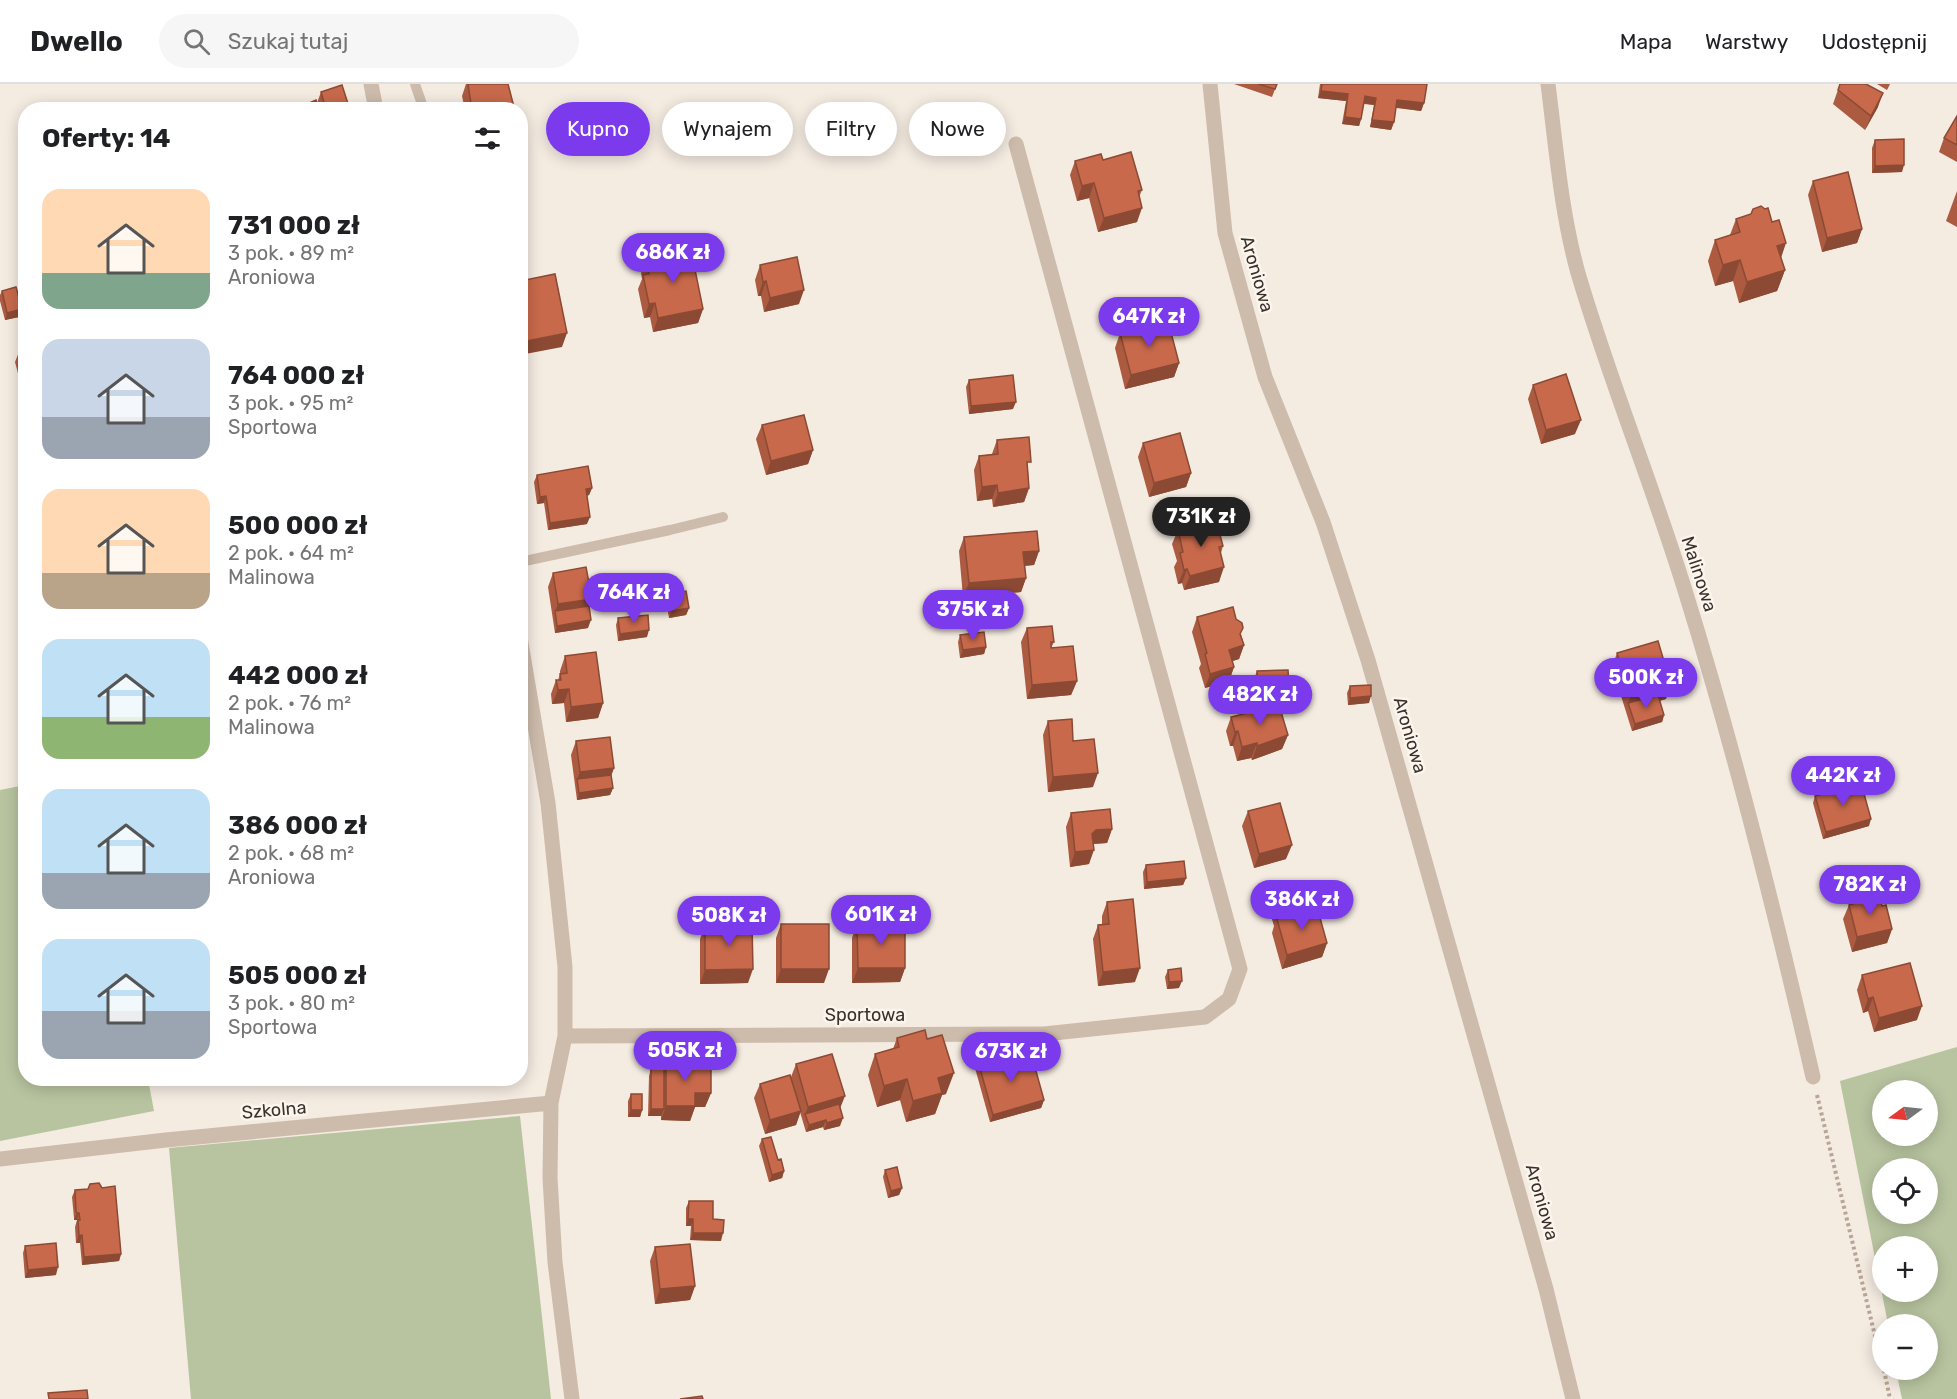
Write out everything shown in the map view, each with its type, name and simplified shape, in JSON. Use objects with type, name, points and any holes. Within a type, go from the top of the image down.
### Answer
[{"type":"street","points":[[371,84],[374,102]]},
{"type":"street","name":"Aroniowa","points":[[1210,84],[1225,232],[1231,255],[1265,377],[1323,522],[1368,660],[1546,1289],[1573,1399]]},
{"type":"street","name":"Malinowa","points":[[1548,84],[1562,202],[1578,271],[1621,407],[1687,595],[1772,900],[1813,1077]]},
{"type":"street","name":"Sportowa","points":[[565,1036],[1044,1034],[1205,1017],[1229,999],[1240,969],[1016,144]]},
{"type":"street","points":[[528,684],[548,803],[565,967],[565,1036],[552,1103],[550,1178],[555,1262],[572,1399]]},
{"type":"street","name":"Szkolna","points":[[0,1159],[178,1139],[552,1103]]},
{"type":"lane","points":[[415,84],[421,102]]},
{"type":"lane","points":[[528,560],[723,517]]},
{"type":"path","points":[[1813,1077],[1872,1321]]},
{"type":"path","points":[[1886,1380],[1890,1399]]},
{"type":"green space","points":[[18,786],[18,1086],[149,1086],[154,1111],[0,1141],[0,790]]},
{"type":"green space","points":[[1957,1047],[1957,1399],[1902,1399],[1898,1380],[1938,1380],[1938,1314],[1886,1314],[1884,1302],[1938,1302],[1938,1236],[1872,1236],[1872,1243],[1840,1081]]},
{"type":"green space","points":[[520,1116],[551,1399],[191,1399],[169,1148]]},
{"type":"building","points":[[468,84],[508,84],[513,102],[471,102]]},
{"type":"building","points":[[1258,84],[1277,84],[1275,89]]},
{"type":"building","points":[[1322,84],[1427,84],[1424,103],[1397,100],[1394,122],[1372,120],[1376,98],[1365,96],[1361,119],[1345,117],[1348,94],[1321,91]]},
{"type":"building","points":[[1840,84],[1866,84],[1883,93],[1871,116],[1838,90]]},
{"type":"building","points":[[342,85],[347,102],[324,102],[321,92]]},
{"type":"building","points":[[1957,116],[1957,145],[1944,138]]},
{"type":"building","points":[[1904,139],[1904,165],[1875,166],[1875,140]]},
{"type":"building","points":[[1131,152],[1142,190],[1138,191],[1142,208],[1104,218],[1094,183],[1082,186],[1075,161],[1101,154],[1103,160]]},
{"type":"building","points":[[1848,172],[1862,229],[1827,238],[1813,181]]},
{"type":"building","points":[[1761,206],[1768,208],[1772,222],[1779,220],[1786,243],[1777,246],[1785,270],[1747,282],[1740,260],[1723,265],[1715,240],[1740,232],[1736,219],[1751,214],[1753,209]]},
{"type":"building","points":[[691,250],[703,309],[658,318],[655,303],[649,304],[643,275],[649,274],[646,259]]},
{"type":"building","points":[[797,257],[804,290],[770,298],[766,281],[763,282],[760,265]]},
{"type":"building","points":[[555,274],[567,333],[528,341],[528,279]]},
{"type":"building","points":[[16,287],[18,310],[7,313],[2,291]]},
{"type":"building","points":[[1168,321],[1179,363],[1131,375],[1120,333]]},
{"type":"building","points":[[1566,374],[1581,420],[1546,430],[1533,385]]},
{"type":"building","points":[[1013,375],[1016,402],[971,406],[969,380]]},
{"type":"building","points":[[804,415],[813,450],[771,461],[762,425]]},
{"type":"building","points":[[1180,433],[1191,473],[1154,483],[1143,443]]},
{"type":"building","points":[[1029,437],[1031,462],[1027,462],[1029,488],[998,493],[997,485],[982,487],[979,456],[998,454],[997,440]]},
{"type":"building","points":[[588,466],[592,488],[586,489],[590,517],[550,523],[546,496],[540,497],[537,475]]},
{"type":"building","points":[[1216,520],[1223,546],[1219,547],[1224,567],[1190,576],[1187,569],[1184,570],[1178,530]]},
{"type":"building","points":[[1037,531],[1039,551],[1023,552],[1026,578],[969,583],[964,537]]},
{"type":"building","points":[[586,567],[592,599],[558,604],[553,573]]},
{"type":"building","points":[[686,591],[689,608],[672,611],[668,594]]},
{"type":"building","points":[[589,606],[591,620],[557,626],[555,611]]},
{"type":"building","points":[[1233,607],[1236,619],[1242,623],[1243,628],[1240,634],[1244,645],[1229,650],[1234,667],[1210,674],[1197,617]]},
{"type":"building","points":[[648,615],[649,630],[620,634],[618,618]]},
{"type":"building","points":[[1052,626],[1054,642],[1051,642],[1051,648],[1073,646],[1077,681],[1032,685],[1027,628]]},
{"type":"building","points":[[984,632],[986,647],[963,650],[960,635]]},
{"type":"building","points":[[1658,641],[1671,685],[1631,696],[1617,653]]},
{"type":"building","points":[[596,652],[603,703],[571,707],[569,689],[558,690],[556,680],[561,680],[560,674],[567,673],[565,656]]},
{"type":"building","points":[[1288,670],[1289,687],[1258,689],[1257,671]]},
{"type":"building","points":[[1371,685],[1371,696],[1350,698],[1350,686]]},
{"type":"building","points":[[1658,695],[1664,715],[1635,724],[1628,703]]},
{"type":"building","points":[[1279,705],[1288,735],[1257,746],[1257,743],[1242,747],[1231,717]]},
{"type":"building","points":[[1072,719],[1073,741],[1094,739],[1098,773],[1053,777],[1048,721]]},
{"type":"building","points":[[610,737],[614,768],[580,772],[576,741]]},
{"type":"building","points":[[611,775],[613,788],[579,793],[577,779]]},
{"type":"building","points":[[1861,783],[1871,819],[1826,832],[1815,796]]},
{"type":"building","points":[[1280,803],[1292,845],[1259,854],[1248,811]]},
{"type":"building","points":[[1110,809],[1112,829],[1096,830],[1092,834],[1094,850],[1075,852],[1071,813]]},
{"type":"building","points":[[1184,861],[1186,878],[1147,882],[1146,865]]},
{"type":"building","points":[[1874,894],[1880,898],[1882,906],[1886,905],[1892,929],[1857,937],[1849,905],[1866,900],[1868,895]]},
{"type":"building","points":[[1323,898],[1325,908],[1318,910],[1317,907],[1309,910],[1307,902]]},
{"type":"building","points":[[1133,899],[1140,968],[1103,972],[1098,925],[1109,924],[1107,902]]},
{"type":"building","points":[[1300,902],[1302,912],[1277,919],[1274,909]]},
{"type":"building","points":[[1317,907],[1327,943],[1287,955],[1277,919]]},
{"type":"building","points":[[781,924],[829,924],[829,969],[781,969]]},
{"type":"building","points":[[857,924],[905,924],[905,968],[858,968]]},
{"type":"building","points":[[705,925],[752,925],[753,969],[705,970]]},
{"type":"building","points":[[1910,963],[1922,1006],[1879,1018],[1873,997],[1868,999],[1862,975]]},
{"type":"building","points":[[1181,968],[1182,981],[1169,982],[1168,970]]},
{"type":"building","points":[[925,1030],[927,1039],[942,1035],[954,1073],[938,1078],[942,1093],[913,1101],[907,1079],[884,1086],[875,1054],[899,1047],[897,1038]]},
{"type":"building","points":[[1031,1053],[1044,1100],[993,1115],[978,1061],[998,1055],[1000,1062]]},
{"type":"building","points":[[832,1054],[845,1096],[808,1107],[796,1064]]},
{"type":"building","points":[[666,1058],[696,1059],[696,1069],[711,1069],[711,1093],[695,1093],[695,1106],[666,1106]]},
{"type":"building","points":[[651,1069],[664,1069],[664,1109],[651,1109]]},
{"type":"building","points":[[790,1075],[801,1111],[770,1120],[760,1084]]},
{"type":"building","points":[[631,1094],[642,1094],[642,1110],[631,1110]]},
{"type":"building","points":[[839,1104],[843,1118],[809,1125],[805,1114]]},
{"type":"building","points":[[771,1137],[784,1171],[772,1175],[762,1139]]},
{"type":"building","points":[[897,1167],[902,1188],[891,1191],[885,1170]]},
{"type":"building","points":[[99,1183],[102,1188],[115,1186],[121,1254],[84,1257],[82,1235],[79,1236],[78,1220],[80,1220],[79,1213],[76,1211],[75,1190],[88,1189],[90,1184]]},
{"type":"building","points":[[689,1201],[713,1201],[713,1219],[724,1220],[723,1233],[693,1233],[693,1219],[688,1219]]},
{"type":"building","points":[[56,1243],[58,1267],[28,1270],[25,1246]]},
{"type":"building","points":[[690,1244],[695,1286],[660,1289],[655,1247]]},
{"type":"building","points":[[87,1390],[88,1399],[49,1399],[48,1393]]},
{"type":"building","points":[[702,1396],[703,1399],[680,1399]]}]
